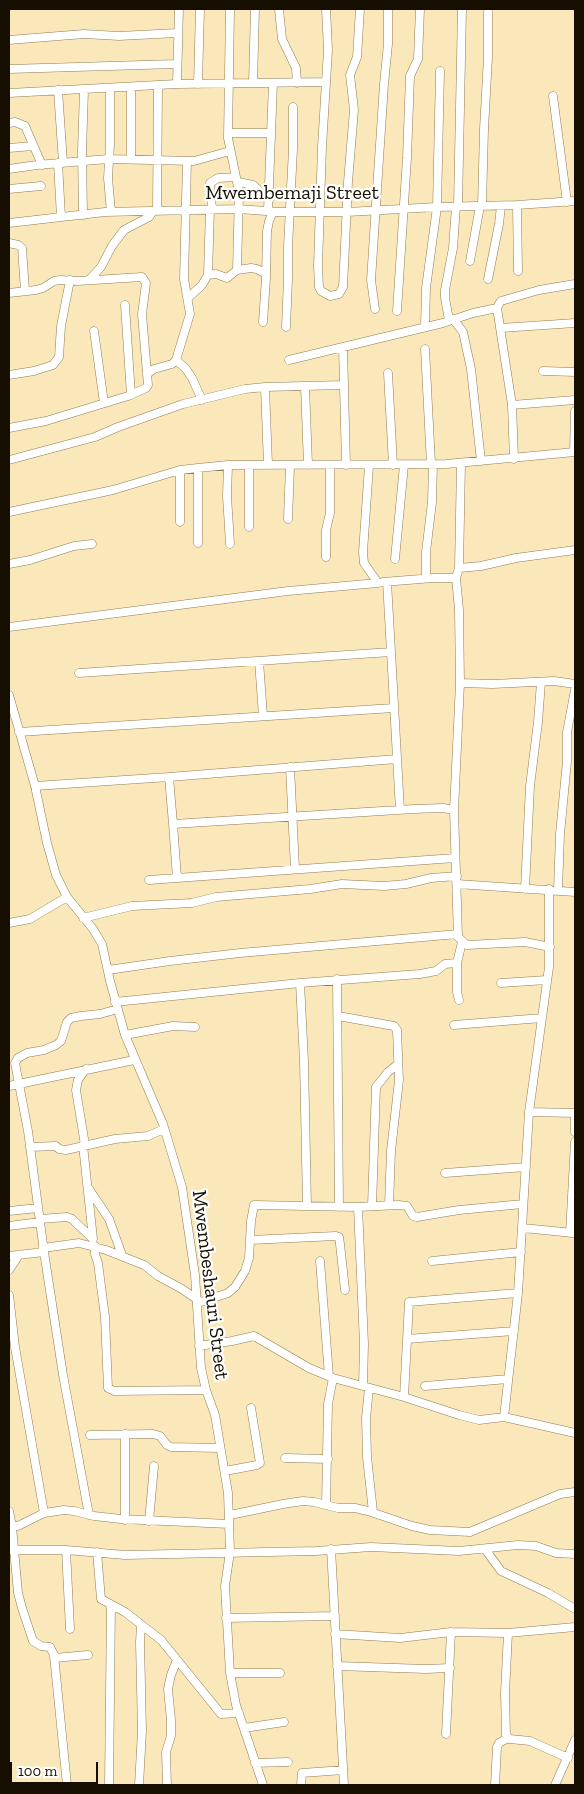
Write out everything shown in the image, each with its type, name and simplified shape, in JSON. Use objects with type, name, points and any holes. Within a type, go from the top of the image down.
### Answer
[{"type":"street","points":[[169,9],[179,12],[176,64],[177,84]]},
{"type":"street","points":[[198,84],[200,9]]},
{"type":"street","points":[[230,9],[228,133],[237,179],[239,208],[237,270]]},
{"type":"street","points":[[253,83],[255,9]]},
{"type":"street","points":[[280,9],[282,39],[296,68],[297,83]]},
{"type":"street","points":[[326,9],[328,50],[320,211],[319,286],[321,291],[330,296],[339,294],[343,287],[354,110],[350,75],[357,62],[360,9]]},
{"type":"street","points":[[375,309],[371,280],[388,44],[388,9]]},
{"type":"street","points":[[397,311],[410,76],[418,58],[420,9]]},
{"type":"street","points":[[462,9],[457,206],[445,298],[451,319],[463,332],[471,369],[481,461]]},
{"type":"street","points":[[470,260],[481,206],[488,58],[488,12]]},
{"type":"street","points":[[9,40],[84,34],[118,36],[177,33]]},
{"type":"street","points":[[9,70],[176,64]]},
{"type":"street","points":[[425,327],[426,288],[437,207],[440,71]]},
{"type":"street","points":[[9,93],[131,88],[177,84],[325,82]]},
{"type":"street","points":[[263,322],[267,231],[270,211],[268,200],[273,83]]},
{"type":"street","points":[[89,280],[101,267],[112,246],[124,230],[155,211],[158,160],[158,86]]},
{"type":"street","points":[[130,159],[131,88]]},
{"type":"street","points":[[110,89],[110,144],[108,159],[111,212]]},
{"type":"street","points":[[58,90],[61,217]]},
{"type":"street","points":[[83,215],[84,90]]},
{"type":"street","points":[[553,96],[571,202]]},
{"type":"street","points":[[286,327],[293,107]]},
{"type":"street","points":[[9,123],[16,122],[24,126],[42,165]]},
{"type":"street","points":[[228,133],[271,133]]},
{"type":"street","points":[[9,148],[33,146]]},
{"type":"street","points":[[9,169],[108,159],[202,160],[212,155],[230,151]]},
{"type":"street","points":[[147,374],[154,369],[172,364],[176,360],[190,314],[184,279],[187,161]]},
{"type":"street","points":[[188,298],[202,286],[208,275],[211,209],[210,183],[218,178],[237,179],[253,186],[268,200]]},
{"type":"street","points":[[9,189],[41,186]]},
{"type":"street","name":"Mwembemaji Street","points":[[9,222],[111,212],[239,208],[289,212],[347,212],[457,206],[517,206],[571,202]]},
{"type":"street","points":[[488,279],[501,206]]},
{"type":"street","points":[[517,206],[518,271]]},
{"type":"street","points":[[9,243],[22,248],[25,291]]},
{"type":"street","points":[[208,275],[216,274],[227,278],[237,270],[251,268],[258,269],[266,274]]},
{"type":"street","points":[[9,293],[43,288],[54,281],[142,278],[146,283],[142,314],[147,374],[147,387],[131,395],[46,421],[9,428]]},
{"type":"street","points":[[9,375],[34,371],[53,364],[60,357],[61,326],[70,280]]},
{"type":"street","points":[[289,360],[497,308],[502,301],[524,294],[575,284]]},
{"type":"street","points":[[125,305],[131,395]]},
{"type":"street","points":[[497,308],[512,405],[514,459]]},
{"type":"street","points":[[500,328],[575,323]]},
{"type":"street","points":[[94,331],[104,403]]},
{"type":"street","points":[[343,347],[346,465]]},
{"type":"street","points":[[425,349],[432,464],[432,502],[426,552],[426,578]]},
{"type":"street","points":[[176,360],[192,378],[202,400]]},
{"type":"street","points":[[543,371],[575,372]]},
{"type":"street","points":[[388,374],[393,465]]},
{"type":"street","points":[[9,460],[95,437],[183,404],[245,389],[344,385]]},
{"type":"street","points":[[305,386],[308,466]]},
{"type":"street","points":[[265,387],[268,465]]},
{"type":"street","points":[[512,405],[575,400]]},
{"type":"street","points":[[9,512],[128,487],[180,470],[198,468],[228,465],[369,466],[461,463],[575,452],[575,412]]},
{"type":"street","points":[[461,463],[459,568],[456,578],[459,610],[460,683],[454,810],[458,934],[462,942],[472,946],[525,942],[550,947]]},
{"type":"street","points":[[228,465],[227,496],[230,544]]},
{"type":"street","points":[[249,465],[249,527]]},
{"type":"street","points":[[326,557],[326,530],[330,514],[330,465]]},
{"type":"street","points":[[396,559],[404,465]]},
{"type":"street","points":[[288,519],[290,466]]},
{"type":"street","points":[[369,466],[363,552],[364,563],[378,583]]},
{"type":"street","points":[[198,468],[198,544]]},
{"type":"street","points":[[180,470],[180,522]]},
{"type":"street","points":[[9,564],[30,560],[74,546],[92,544]]},
{"type":"street","points":[[459,568],[575,550]]},
{"type":"street","points":[[9,627],[288,591],[426,578],[456,578]]},
{"type":"street","points":[[387,582],[400,810]]},
{"type":"street","points":[[78,673],[391,652]]},
{"type":"street","points":[[259,661],[263,716]]},
{"type":"street","points":[[525,889],[530,786],[541,682]]},
{"type":"street","points":[[460,683],[562,682],[575,684]]},
{"type":"street","points":[[558,890],[568,732],[575,690]]},
{"type":"street","name":"Mwembeshauri Street","points":[[9,695],[11,711],[20,732],[35,786],[52,863],[61,888],[102,944],[116,1006],[125,1034],[134,1060],[148,1087],[164,1129],[182,1187],[198,1302],[201,1368],[215,1415],[225,1471],[230,1515],[230,1552],[225,1586],[230,1673],[239,1713],[263,1785]]},
{"type":"street","points":[[20,732],[394,708]]},
{"type":"street","points":[[567,761],[575,757]]},
{"type":"street","points":[[35,786],[397,759]]},
{"type":"street","points":[[290,767],[295,869]]},
{"type":"street","points":[[169,777],[177,878]]},
{"type":"street","points":[[173,824],[400,810],[443,808],[454,810]]},
{"type":"street","points":[[149,880],[455,858]]},
{"type":"street","points":[[83,918],[132,906],[192,903],[216,897],[310,889],[342,884],[384,886],[406,884],[431,878],[525,889],[575,892]]},
{"type":"street","points":[[504,1417],[518,1293],[529,1112],[550,947],[549,889]]},
{"type":"street","points":[[9,924],[30,919],[67,897]]},
{"type":"street","points":[[108,970],[240,953],[458,934]]},
{"type":"street","points":[[459,1000],[457,992],[457,963],[462,942]]},
{"type":"street","points":[[89,1515],[63,1375],[30,1147],[20,1084],[15,1069],[15,1063],[18,1058],[27,1053],[44,1050],[56,1045],[61,1041],[67,1022],[71,1018],[100,1014],[116,1006],[300,982],[424,974],[436,971],[445,964],[457,963]]},
{"type":"street","points":[[337,979],[338,1016],[336,1041],[339,1207]]},
{"type":"street","points":[[501,983],[547,980]]},
{"type":"street","points":[[300,982],[304,1061],[307,1205]]},
{"type":"street","points":[[338,1016],[394,1026],[398,1036],[399,1080],[391,1150],[389,1205]]},
{"type":"street","points":[[454,1025],[542,1018]]},
{"type":"street","points":[[125,1034],[173,1026],[195,1027]]},
{"type":"street","points":[[9,1086],[134,1060]]},
{"type":"street","points":[[372,1206],[376,1087],[381,1079],[398,1064]]},
{"type":"street","points":[[86,1070],[78,1080],[76,1090],[96,1244],[95,1254],[98,1263],[105,1317],[108,1388],[114,1391],[206,1390]]},
{"type":"street","points":[[529,1112],[575,1113],[575,1132]]},
{"type":"street","points":[[30,1147],[56,1146],[59,1149],[66,1150],[114,1139],[148,1136],[164,1129]]},
{"type":"street","points":[[523,1228],[573,1233],[575,1142]]},
{"type":"street","points":[[445,1173],[526,1167]]},
{"type":"street","points":[[89,1189],[108,1219],[122,1255]]},
{"type":"street","points":[[9,1256],[72,1243],[96,1244],[144,1265],[158,1276],[182,1289],[198,1302],[220,1297],[235,1287],[247,1264],[254,1205],[406,1206],[413,1216],[417,1217],[459,1210],[523,1204]]},
{"type":"street","points":[[358,1207],[366,1387],[367,1457],[373,1512]]},
{"type":"street","points":[[9,1211],[38,1208]]},
{"type":"street","points":[[9,1226],[67,1217],[72,1219],[96,1244]]},
{"type":"street","points":[[250,1240],[339,1237],[345,1290]]},
{"type":"street","points":[[432,1261],[521,1252]]},
{"type":"street","points":[[9,1270],[19,1255]]},
{"type":"street","points":[[320,1260],[331,1377],[328,1404],[326,1506]]},
{"type":"street","points":[[404,1397],[408,1304],[410,1301],[518,1293]]},
{"type":"street","points":[[9,1295],[15,1348],[44,1513]]},
{"type":"street","points":[[407,1339],[514,1331]]},
{"type":"street","points":[[199,1346],[254,1336],[310,1368],[331,1377],[479,1420],[504,1417],[575,1433]]},
{"type":"street","points":[[425,1386],[508,1379]]},
{"type":"street","points":[[225,1471],[260,1463],[250,1408]]},
{"type":"street","points":[[90,1434],[153,1434],[160,1436],[167,1445],[177,1448],[220,1448]]},
{"type":"street","points":[[125,1434],[125,1520]]},
{"type":"street","points":[[284,1458],[328,1459]]},
{"type":"street","points":[[149,1521],[154,1466]]},
{"type":"street","points":[[230,1515],[303,1501],[373,1512],[412,1526],[430,1530],[470,1532],[560,1494],[575,1492]]},
{"type":"street","points":[[10,1526],[18,1526],[44,1513],[64,1510],[125,1520],[229,1524]]},
{"type":"street","points":[[9,1511],[18,1593],[31,1636],[36,1644],[50,1647],[54,1658],[68,1785]]},
{"type":"street","points":[[12,1550],[66,1550],[125,1555],[371,1547],[459,1550],[518,1545],[536,1546],[556,1554],[575,1554]]},
{"type":"street","points":[[331,1549],[344,1785]]},
{"type":"street","points":[[485,1549],[501,1571],[548,1593],[575,1609]]},
{"type":"street","points":[[66,1550],[70,1629]]},
{"type":"street","points":[[97,1552],[99,1596],[101,1599],[125,1612],[161,1640],[221,1714],[239,1713]]},
{"type":"street","points":[[109,1785],[111,1605]]},
{"type":"street","points":[[226,1618],[334,1616]]},
{"type":"street","points":[[139,1785],[142,1723],[141,1626]]},
{"type":"street","points":[[335,1634],[400,1638],[451,1632],[508,1633],[575,1627]]},
{"type":"street","points":[[446,1734],[451,1632]]},
{"type":"street","points":[[508,1633],[505,1693],[506,1732],[508,1738]]},
{"type":"street","points":[[54,1658],[88,1656]]},
{"type":"street","points":[[167,1785],[166,1752],[171,1720],[168,1689],[177,1660]]},
{"type":"street","points":[[337,1666],[450,1668]]},
{"type":"street","points":[[230,1673],[280,1673]]},
{"type":"street","points":[[244,1728],[284,1722]]},
{"type":"street","points":[[495,1785],[497,1747],[499,1743],[508,1738],[530,1741],[572,1755]]},
{"type":"street","points":[[555,1785],[561,1770],[572,1755],[575,1740]]},
{"type":"street","points":[[255,1763],[288,1762]]},
{"type":"street","points":[[301,1785],[302,1773],[343,1770]]}]
